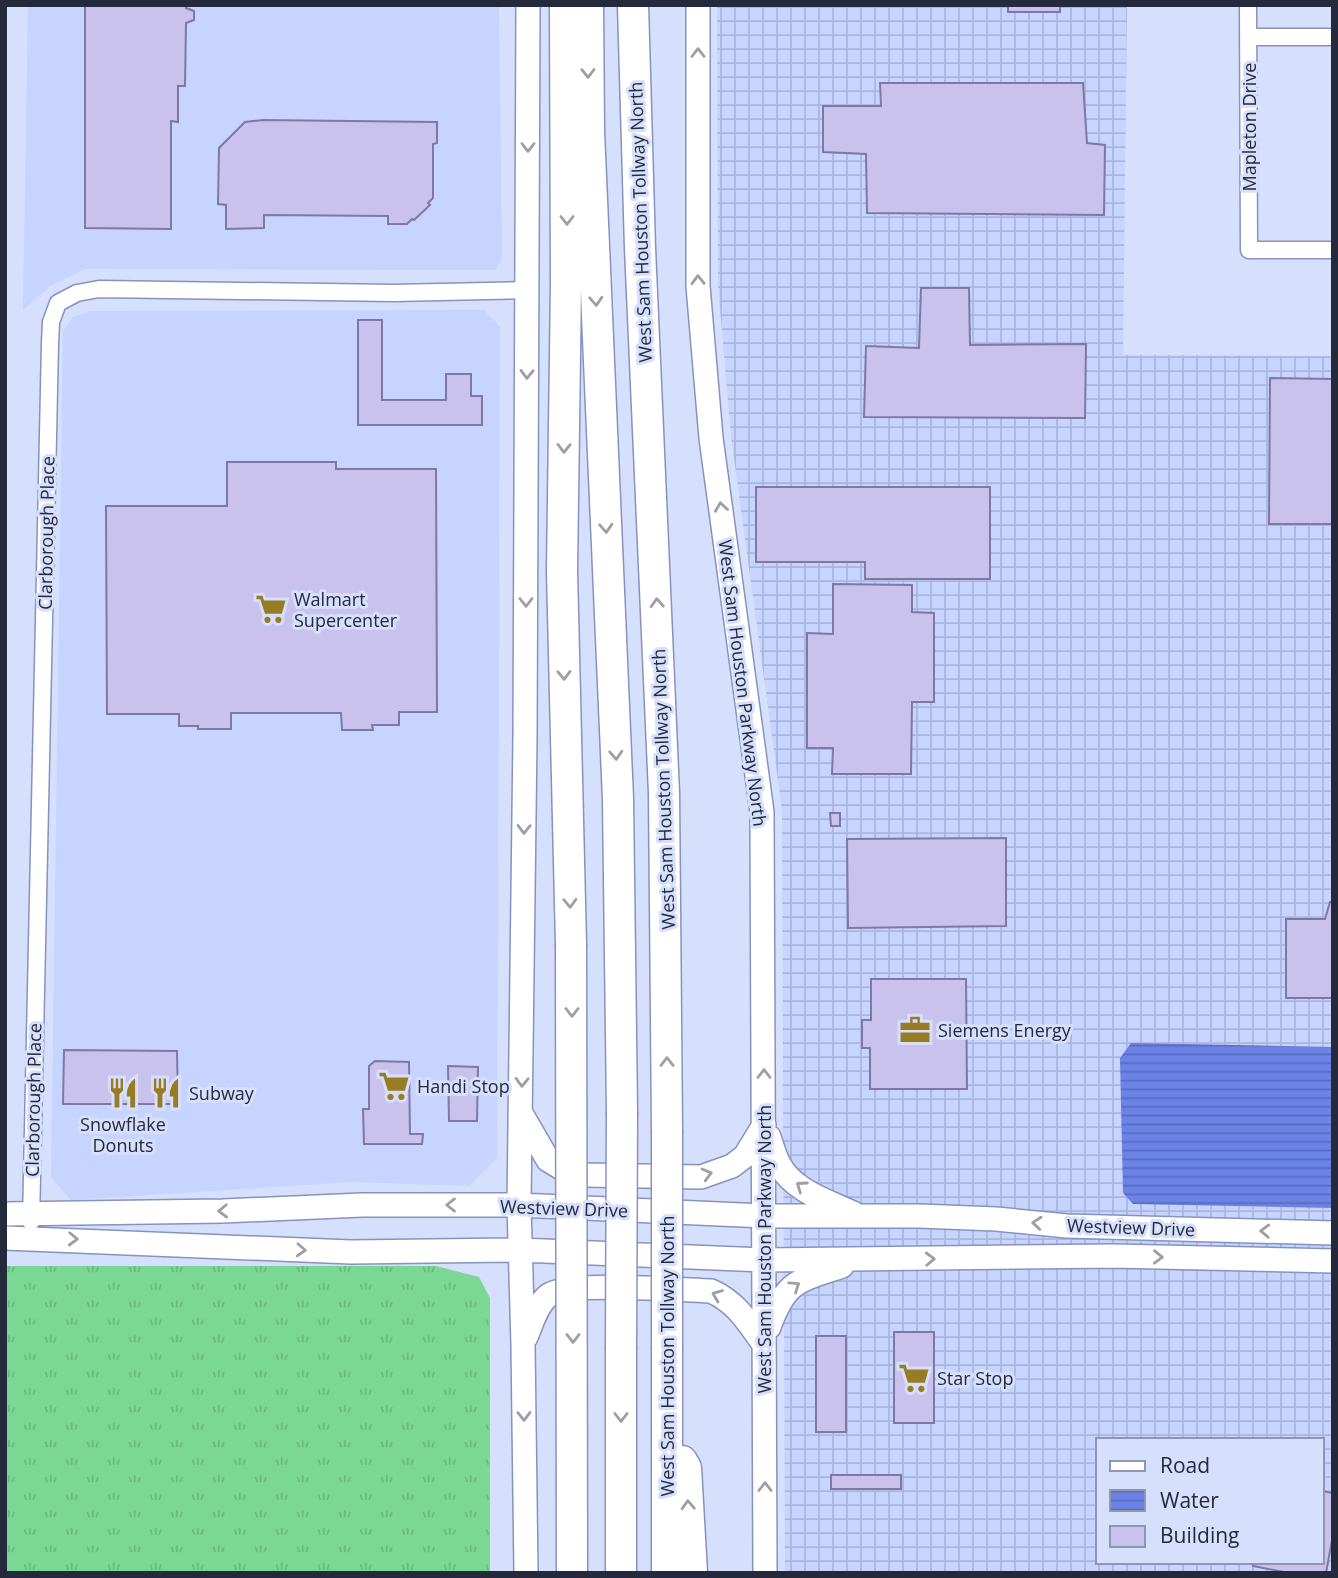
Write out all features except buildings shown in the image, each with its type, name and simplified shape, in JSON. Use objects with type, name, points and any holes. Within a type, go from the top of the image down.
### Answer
[{"type":"highway","points":[[565,5],[566,283],[562,571],[571,944],[572,1573]]},
{"type":"highway","points":[[588,5],[590,159],[618,799],[622,1112],[621,1573]]},
{"type":"highway","name":"West Sam Houston Tollway North","points":[[633,5],[640,248],[664,803],[667,1573]]},
{"type":"highway","points":[[667,1437],[686,1468],[692,1573]]},
{"type":"main road","points":[[526,1573],[519,1205],[522,1115],[528,5]]},
{"type":"main road","name":"West Sam Houston Parkway North","points":[[698,5],[699,300],[711,438],[762,812],[765,1573]]},
{"type":"main road","points":[[522,1115],[548,1160],[563,1169],[586,1175],[701,1177],[732,1166],[745,1156],[764,1124]]},
{"type":"main road","points":[[764,1124],[779,1165],[793,1181],[807,1192],[861,1216]]},
{"type":"main road","name":"Westview Drive","points":[[5,1214],[223,1211],[362,1205],[519,1205],[765,1216],[996,1219],[1067,1226],[1333,1233]]},
{"type":"main road","points":[[1063,1256],[1067,1226]]},
{"type":"main road","name":"Westview Drive","points":[[5,1238],[351,1252],[520,1250],[764,1260],[1063,1256],[1333,1261]]},
{"type":"main road","points":[[763,1343],[778,1302],[786,1292],[807,1278],[862,1260]]},
{"type":"main road","points":[[523,1345],[534,1317],[548,1296],[558,1290],[583,1288],[710,1291],[726,1298],[763,1343]]},
{"type":"street","name":"Mapleton Drive","points":[[1248,5],[1249,250],[1333,250]]},
{"type":"street","points":[[1248,37],[1333,37]]},
{"type":"street","name":"Clarborough Place","points":[[30,1238],[50,343],[51,322],[58,303],[77,293],[100,289],[394,293],[528,290]]},
{"type":"shaded area","points":[[28,5],[499,5],[502,259],[495,270],[85,269],[50,286],[23,310]]},
{"type":"shaded area","points":[[717,5],[1127,5],[1123,355],[1333,356],[1333,1573],[785,1573],[782,810],[731,436],[718,285]]},
{"type":"shaded area","points":[[484,310],[500,327],[497,1158],[469,1186],[352,1182],[71,1200],[51,1177],[63,331],[73,317],[90,311]]},
{"type":"green space","points":[[5,1266],[436,1266],[479,1277],[490,1298],[490,1573],[5,1573]]},
{"type":"water","points":[[1131,1043],[1333,1047],[1333,1208],[1133,1204],[1123,1193],[1120,1058]]},
{"type":"place","name":"Walmart Supercenter","points":[[271,609]]},
{"type":"place","name":"Siemens Energy","points":[[915,1030]]},
{"type":"place","name":"Handi Stop","points":[[394,1086]]},
{"type":"place","name":"Snowflake Donuts","points":[[123,1093]]},
{"type":"place","name":"Subway","points":[[166,1093]]},
{"type":"place","name":"Star Stop","points":[[914,1378]]}]
